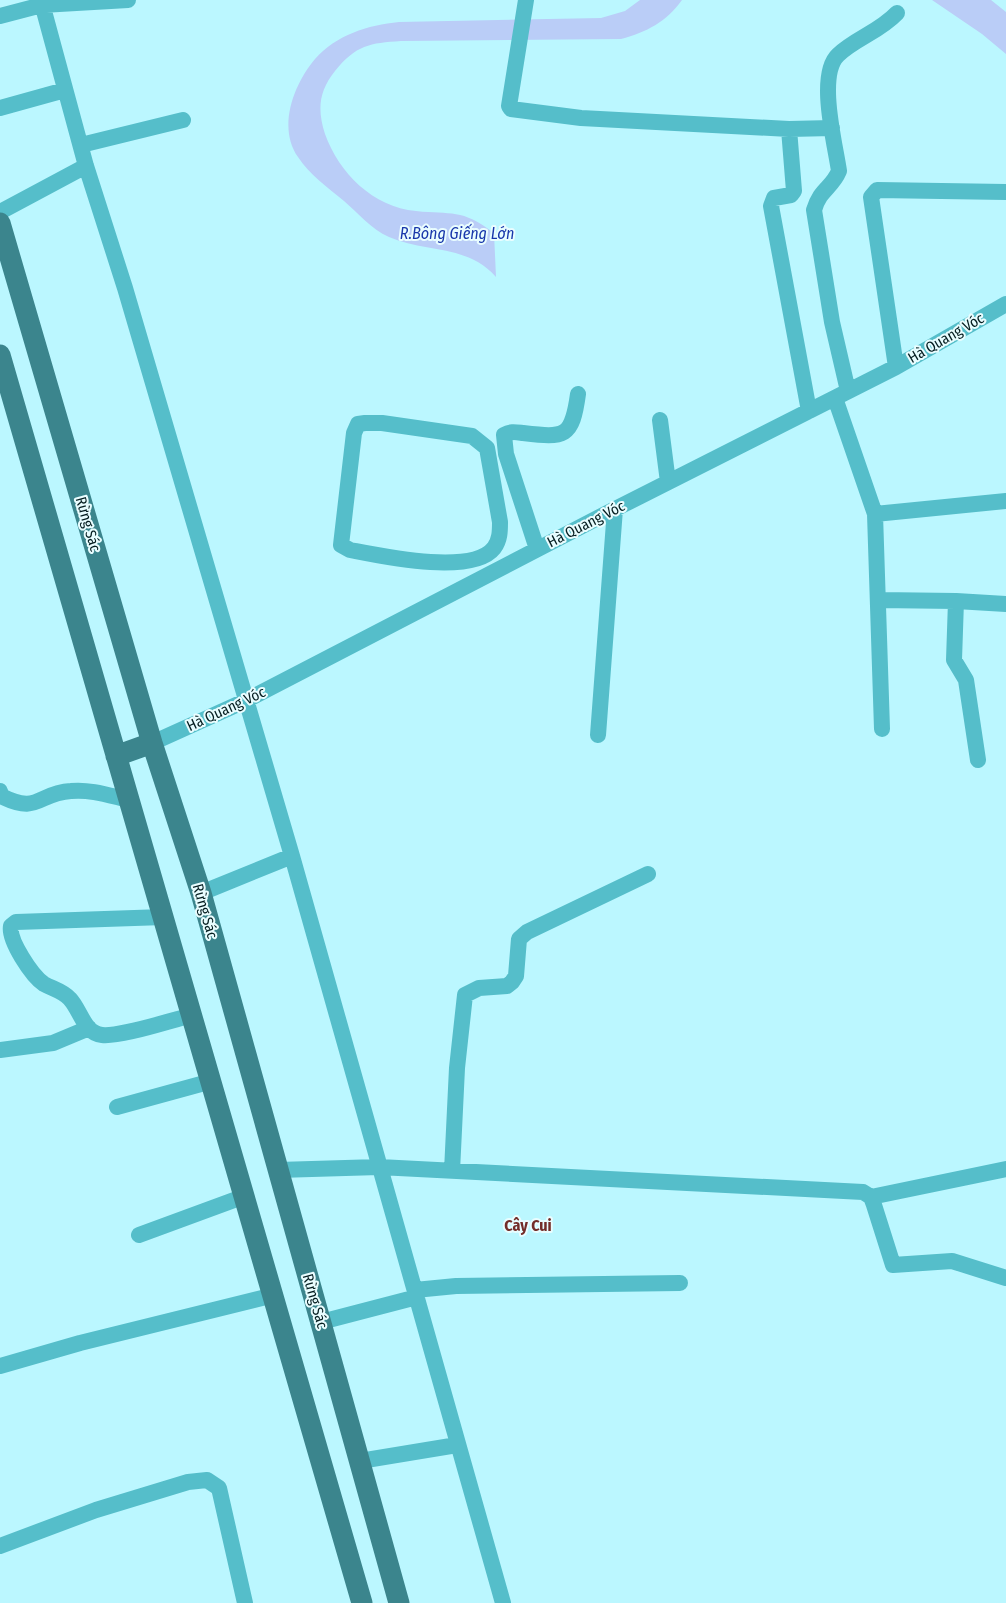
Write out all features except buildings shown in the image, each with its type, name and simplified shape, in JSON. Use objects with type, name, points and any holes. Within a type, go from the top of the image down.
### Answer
[{"type":"main road","name":"Rừng Sác","points":[[0,223],[158,741],[209,890],[368,1460],[400,1603]]},
{"type":"main road","points":[[0,355],[362,1603]]},
{"type":"main road","points":[[116,756],[158,741]]},
{"type":"street","points":[[0,16],[41,3],[128,0]]},
{"type":"street","points":[[526,0],[509,106],[511,109],[581,118],[789,129],[832,128]]},
{"type":"street","points":[[41,3],[57,92],[80,145],[125,288],[292,856],[416,1294],[450,1446],[502,1603]]},
{"type":"street","points":[[882,729],[875,514],[841,394],[832,322],[814,210],[818,198],[835,180],[839,170],[832,128],[828,75],[831,64],[838,55],[885,25],[897,13]]},
{"type":"street","points":[[0,108],[57,92]]},
{"type":"street","points":[[80,145],[183,120]]},
{"type":"street","points":[[789,129],[794,192],[791,195],[774,198],[771,206],[809,411]]},
{"type":"street","points":[[0,212],[86,166]]},
{"type":"street","points":[[896,366],[870,197],[877,190],[1006,192]]},
{"type":"street","name":"Hà Quang Vóc","points":[[158,741],[245,701],[457,590],[809,411],[896,366],[1006,304]]},
{"type":"street","points":[[537,549],[506,454],[504,435],[510,432],[548,436],[564,433],[570,428],[578,394]]},
{"type":"street","points":[[660,420],[668,482]]},
{"type":"street","points":[[382,423],[472,436],[487,448],[500,534],[493,548],[485,554],[445,564],[350,550],[341,544],[354,433],[358,424],[382,423]]},
{"type":"street","points":[[875,514],[1006,501]]},
{"type":"street","points":[[598,735],[615,509]]},
{"type":"street","points":[[445,564],[457,590]]},
{"type":"street","points":[[879,600],[1006,604]]},
{"type":"street","points":[[956,601],[954,660],[966,680],[978,760]]},
{"type":"street","points":[[0,791],[1,796],[21,805],[31,804],[48,796],[70,790],[89,791],[130,800]]},
{"type":"street","points":[[209,890],[292,856]]},
{"type":"street","points":[[452,1171],[457,1068],[465,995],[478,988],[507,986],[512,982],[516,976],[519,940],[527,932],[648,874]]},
{"type":"street","points":[[164,917],[16,922],[11,926],[10,933],[12,942],[36,977],[69,997],[89,1028],[103,1035],[115,1034],[193,1015]]},
{"type":"street","points":[[0,1050],[66,1040],[89,1028]]},
{"type":"street","points":[[117,1107],[212,1081]]},
{"type":"street","points":[[287,1169],[379,1167],[863,1192],[871,1197],[893,1265],[952,1261],[1006,1278]]},
{"type":"street","points":[[871,1197],[1006,1168]]},
{"type":"street","points":[[138,1234],[245,1196]]},
{"type":"street","points":[[329,1320],[399,1301],[416,1294],[465,1286],[680,1283]]},
{"type":"street","points":[[0,1366],[80,1343],[274,1295]]},
{"type":"street","points":[[368,1460],[450,1446]]},
{"type":"street","points":[[0,1546],[96,1510],[188,1482],[207,1480],[219,1488],[245,1603]]},
{"type":"water","name":"R.Bông Giếng Lớn","points":[[640,0],[682,0],[663,20],[648,29],[621,39],[401,41],[381,43],[364,47],[357,51],[343,62],[330,78],[321,101],[322,125],[331,148],[349,174],[360,186],[386,203],[416,211],[456,214],[483,225],[494,233],[496,277],[485,266],[459,254],[403,242],[382,234],[313,175],[302,163],[292,145],[289,133],[291,106],[307,69],[323,51],[353,33],[399,22],[601,18],[625,11]]},
{"type":"water","points":[[932,0],[991,0],[1006,12],[1006,54],[982,34]]},
{"type":"district","name":"Cây Cui","points":[[528,1225]]}]
